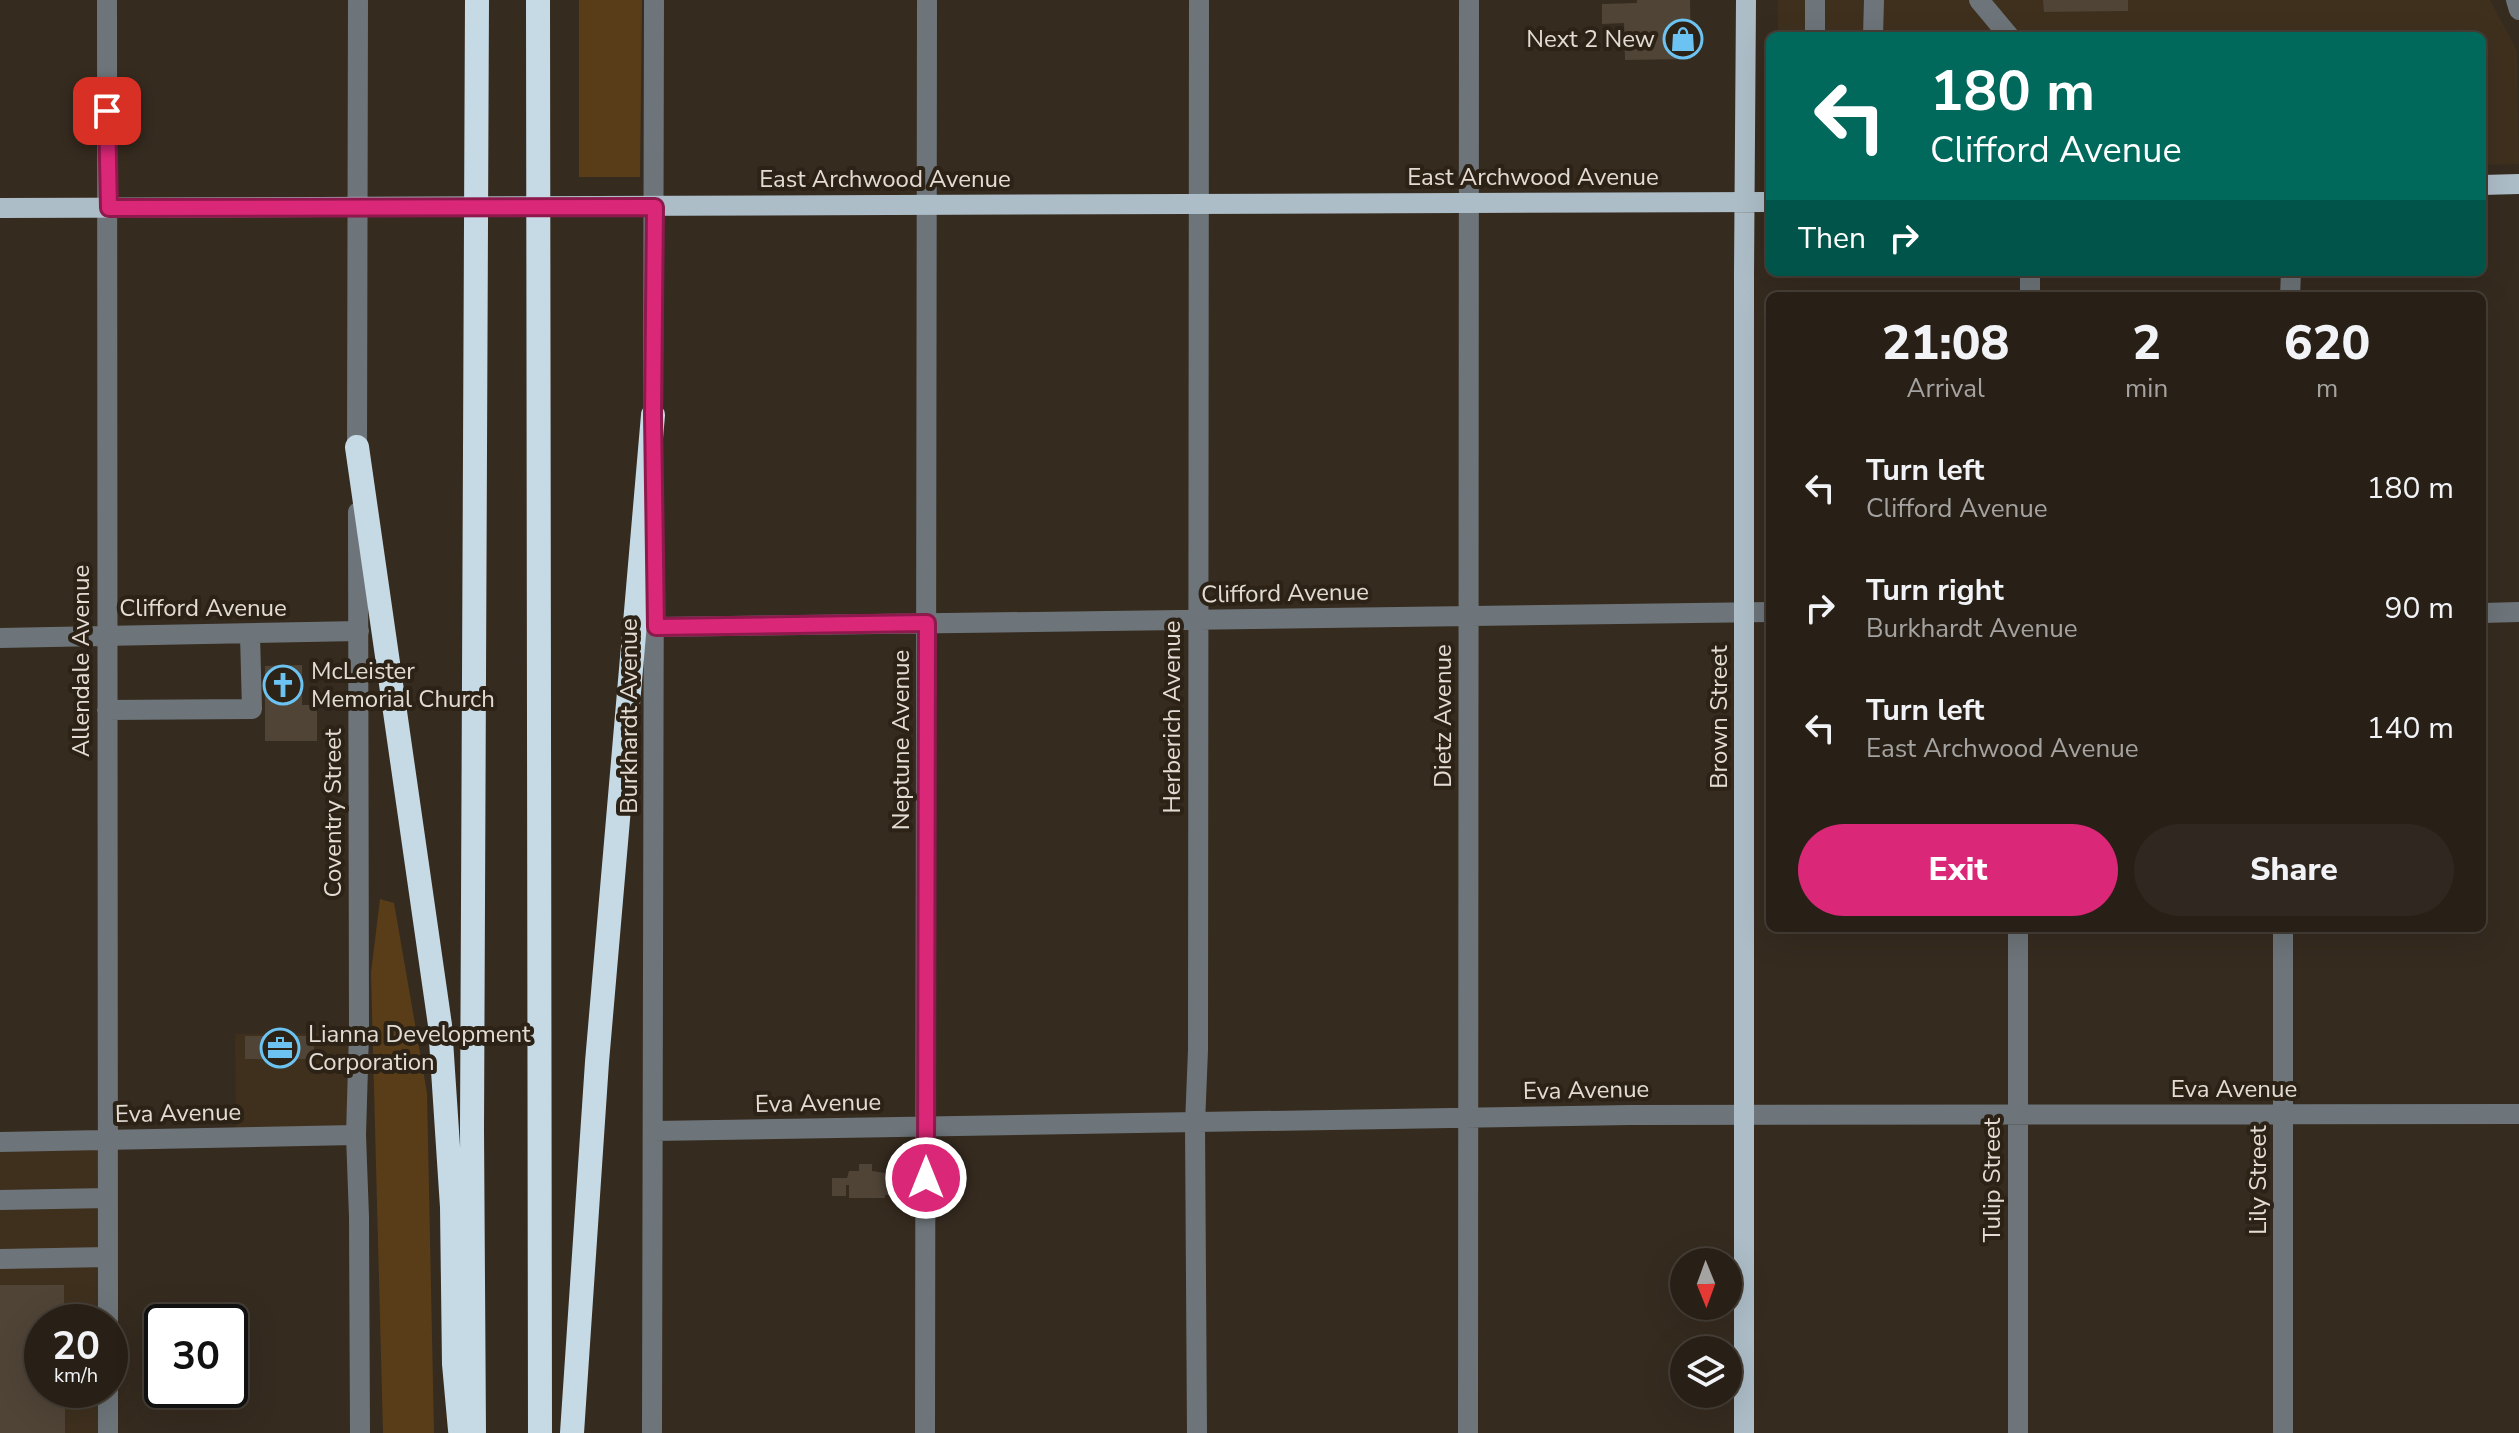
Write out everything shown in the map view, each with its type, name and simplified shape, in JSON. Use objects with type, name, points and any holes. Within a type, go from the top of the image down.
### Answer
[{"type":"highway","points":[[474,1433],[472,1113],[477,0]]},
{"type":"highway","points":[[538,0],[540,1433]]},
{"type":"highway","points":[[572,1433],[597,1062],[653,415]]},
{"type":"highway","points":[[357,447],[440,1025],[452,1207],[454,1364],[460,1433]]},
{"type":"main road","name":"Brown Street","points":[[1744,1433],[1746,0]]},
{"type":"main road","points":[[2486,185],[2519,184]]},
{"type":"main road","name":"East Archwood Avenue","points":[[0,208],[1766,202]]},
{"type":"street","name":"Allendale Avenue","points":[[107,0],[108,1304]]},
{"type":"street","name":"Coventry Street","points":[[358,0],[359,1044],[356,1135],[360,1433]]},
{"type":"street","name":"Burkhardt Avenue","points":[[652,1433],[656,627],[654,0]]},
{"type":"street","name":"Neptune Avenue","points":[[925,1433],[927,0]]},
{"type":"street","name":"Herberich Avenue","points":[[1197,1433],[1195,1124],[1198,1035],[1199,0]]},
{"type":"street","name":"Dietz Avenue","points":[[1468,1433],[1469,0]]},
{"type":"street","points":[[1815,0],[1815,32]]},
{"type":"street","points":[[1873,32],[1874,0]]},
{"type":"street","points":[[1979,0],[2006,32]]},
{"type":"street","points":[[2516,0],[2519,10]]},
{"type":"street","name":"Clifford Avenue","points":[[656,627],[1766,612]]},
{"type":"street","points":[[2486,613],[2519,612]]},
{"type":"street","name":"Clifford Avenue","points":[[0,638],[359,631]]},
{"type":"street","points":[[107,710],[252,709],[250,635]]},
{"type":"street","name":"Tulip Street","points":[[2018,932],[2018,1433]]},
{"type":"street","name":"Lily Street","points":[[2283,932],[2283,1433]]},
{"type":"street","name":"Eva Avenue","points":[[653,1131],[1746,1115],[2519,1114]]},
{"type":"street","name":"Eva Avenue","points":[[0,1142],[356,1135]]},
{"type":"street","points":[[0,1200],[108,1198]]},
{"type":"street","points":[[0,1259],[108,1257]]},
{"type":"street","points":[[108,1408],[108,1433]]},
{"type":"path","points":[[891,1182],[902,1182]]},
{"type":"shaded area","points":[[579,0],[642,0],[640,177],[579,177]]},
{"type":"shaded area","points":[[1778,0],[2490,0],[2517,51],[2519,164],[2486,165],[2486,32],[1778,32]]},
{"type":"shaded area","points":[[380,899],[394,903],[427,1093],[434,1433],[383,1433],[371,973]]},
{"type":"shaded area","points":[[359,1033],[356,1135],[236,1138],[235,1034]]},
{"type":"shaded area","points":[[108,1140],[108,1304],[24,1304],[24,1408],[108,1408],[108,1433],[0,1433],[0,1142]]},
{"type":"building","points":[[1637,0],[1690,0],[1691,59],[1625,60],[1624,23],[1602,24],[1602,4],[1637,3]]},
{"type":"building","points":[[2043,0],[2128,0],[2128,11],[2044,12]]},
{"type":"building","name":"McLeister Memorial Church","points":[[302,665],[302,705],[317,705],[317,741],[265,741],[265,666]]},
{"type":"building","name":"Lianna Development Corporation","points":[[245,1036],[314,1036],[314,1059],[245,1059]]},
{"type":"building","points":[[859,1164],[872,1164],[872,1171],[891,1174],[891,1195],[885,1195],[885,1198],[849,1198],[849,1185],[846,1185],[846,1196],[832,1196],[832,1178],[847,1178],[849,1171],[859,1171]]},
{"type":"building","points":[[0,1285],[64,1285],[64,1304],[24,1304],[24,1408],[65,1408],[65,1433],[0,1433]]},
{"type":"place","name":"Next 2 New","points":[[1683,39]]},
{"type":"place","name":"McLeister Memorial Church","points":[[283,685]]},
{"type":"place","name":"Lianna Development Corporation","points":[[280,1048]]},
{"type":"route","points":[[107,111],[109,208],[655,207],[653,415],[656,627],[927,623],[926,1178]]}]
